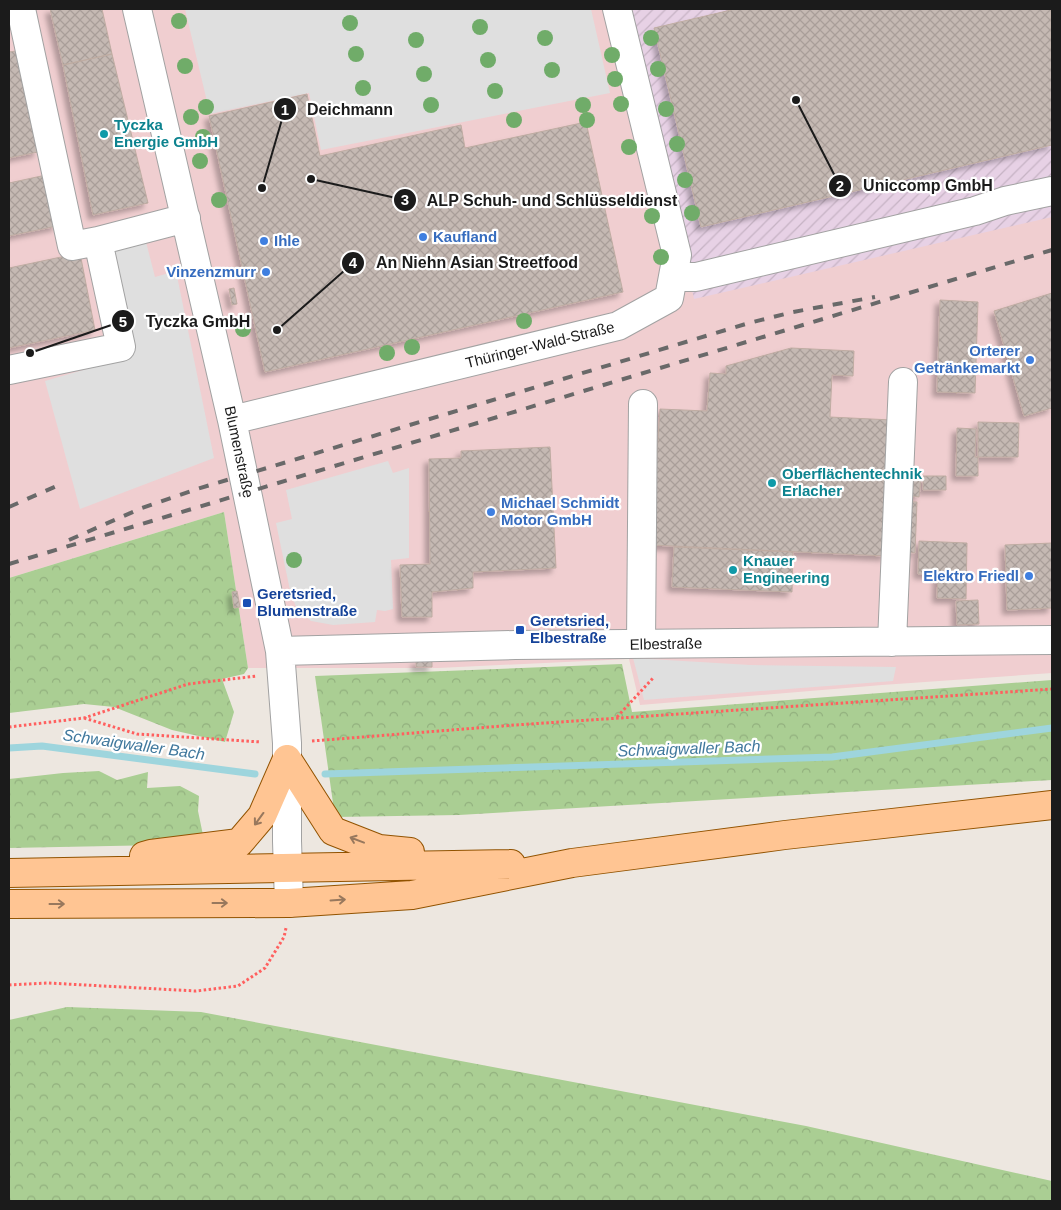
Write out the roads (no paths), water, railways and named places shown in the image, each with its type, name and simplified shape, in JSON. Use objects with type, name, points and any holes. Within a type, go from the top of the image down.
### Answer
[{"type":"main road","points":[[287,759],[333,831],[379,849],[430,853],[454,864]]},
{"type":"main road","points":[[98,871],[151,854],[238,843],[262,816],[287,759]]},
{"type":"main road","points":[[9,904],[289,903],[412,895],[572,863],[785,835],[1052,805]]},
{"type":"main road","points":[[9,873],[572,863]]},
{"type":"street","points":[[22,9],[72,246],[186,218]]},
{"type":"street","name":"Blumenstraße","points":[[137,9],[232,420],[280,662],[288,743],[287,867],[289,903]]},
{"type":"street","name":"Thüringer-Wald-Straße","points":[[232,420],[618,326],[669,298],[677,255],[621,10]]},
{"type":"street","points":[[673,276],[696,277],[1052,191]]},
{"type":"street","points":[[9,370],[121,346],[98,240]]},
{"type":"street","points":[[892,642],[903,382]]},
{"type":"street","points":[[641,644],[643,404]]},
{"type":"street","name":"Elbestraße","points":[[280,662],[641,644],[1052,640]]},
{"type":"waterway","name":"Schwaigwaller Bach","points":[[325,774],[832,757],[1052,728]]},
{"type":"waterway","name":"Schwaigwaller Bach","points":[[9,748],[42,746],[255,774]]},
{"type":"railway","points":[[9,564],[1052,250]]},
{"type":"railway","points":[[69,540],[142,508],[197,489],[749,323],[793,312],[875,297]]},
{"type":"railway","points":[[9,507],[59,485]]},
{"type":"place","name":"Uniccomp GmbH","points":[[796,100]]},
{"type":"place","name":"Tyczka Energie GmbH","points":[[104,134]]},
{"type":"place","name":"ALP Schuh- und Schlüsseldienst","points":[[311,179]]},
{"type":"place","name":"Deichmann","points":[[262,188]]},
{"type":"place","name":"Kaufland","points":[[423,237]]},
{"type":"place","name":"Ihle","points":[[264,241]]},
{"type":"place","name":"Vinzenzmurr","points":[[266,272]]},
{"type":"place","name":"An Niehn Asian Streetfood","points":[[277,330]]},
{"type":"place","name":"Tyczka GmbH","points":[[30,353]]},
{"type":"place","name":"Orterer Getränkemarkt","points":[[1030,360]]},
{"type":"place","name":"Oberflächentechnik Erlacher","points":[[772,483]]},
{"type":"place","name":"Michael Schmidt Motor GmbH","points":[[491,512]]},
{"type":"place","name":"Knauer Engineering","points":[[733,570]]},
{"type":"place","name":"Elektro Friedl","points":[[1029,576]]},
{"type":"place","name":"Geretsried, Blumenstraße","points":[[247,603]]},
{"type":"place","name":"Geretsried, Elbestraße","points":[[520,630]]}]
